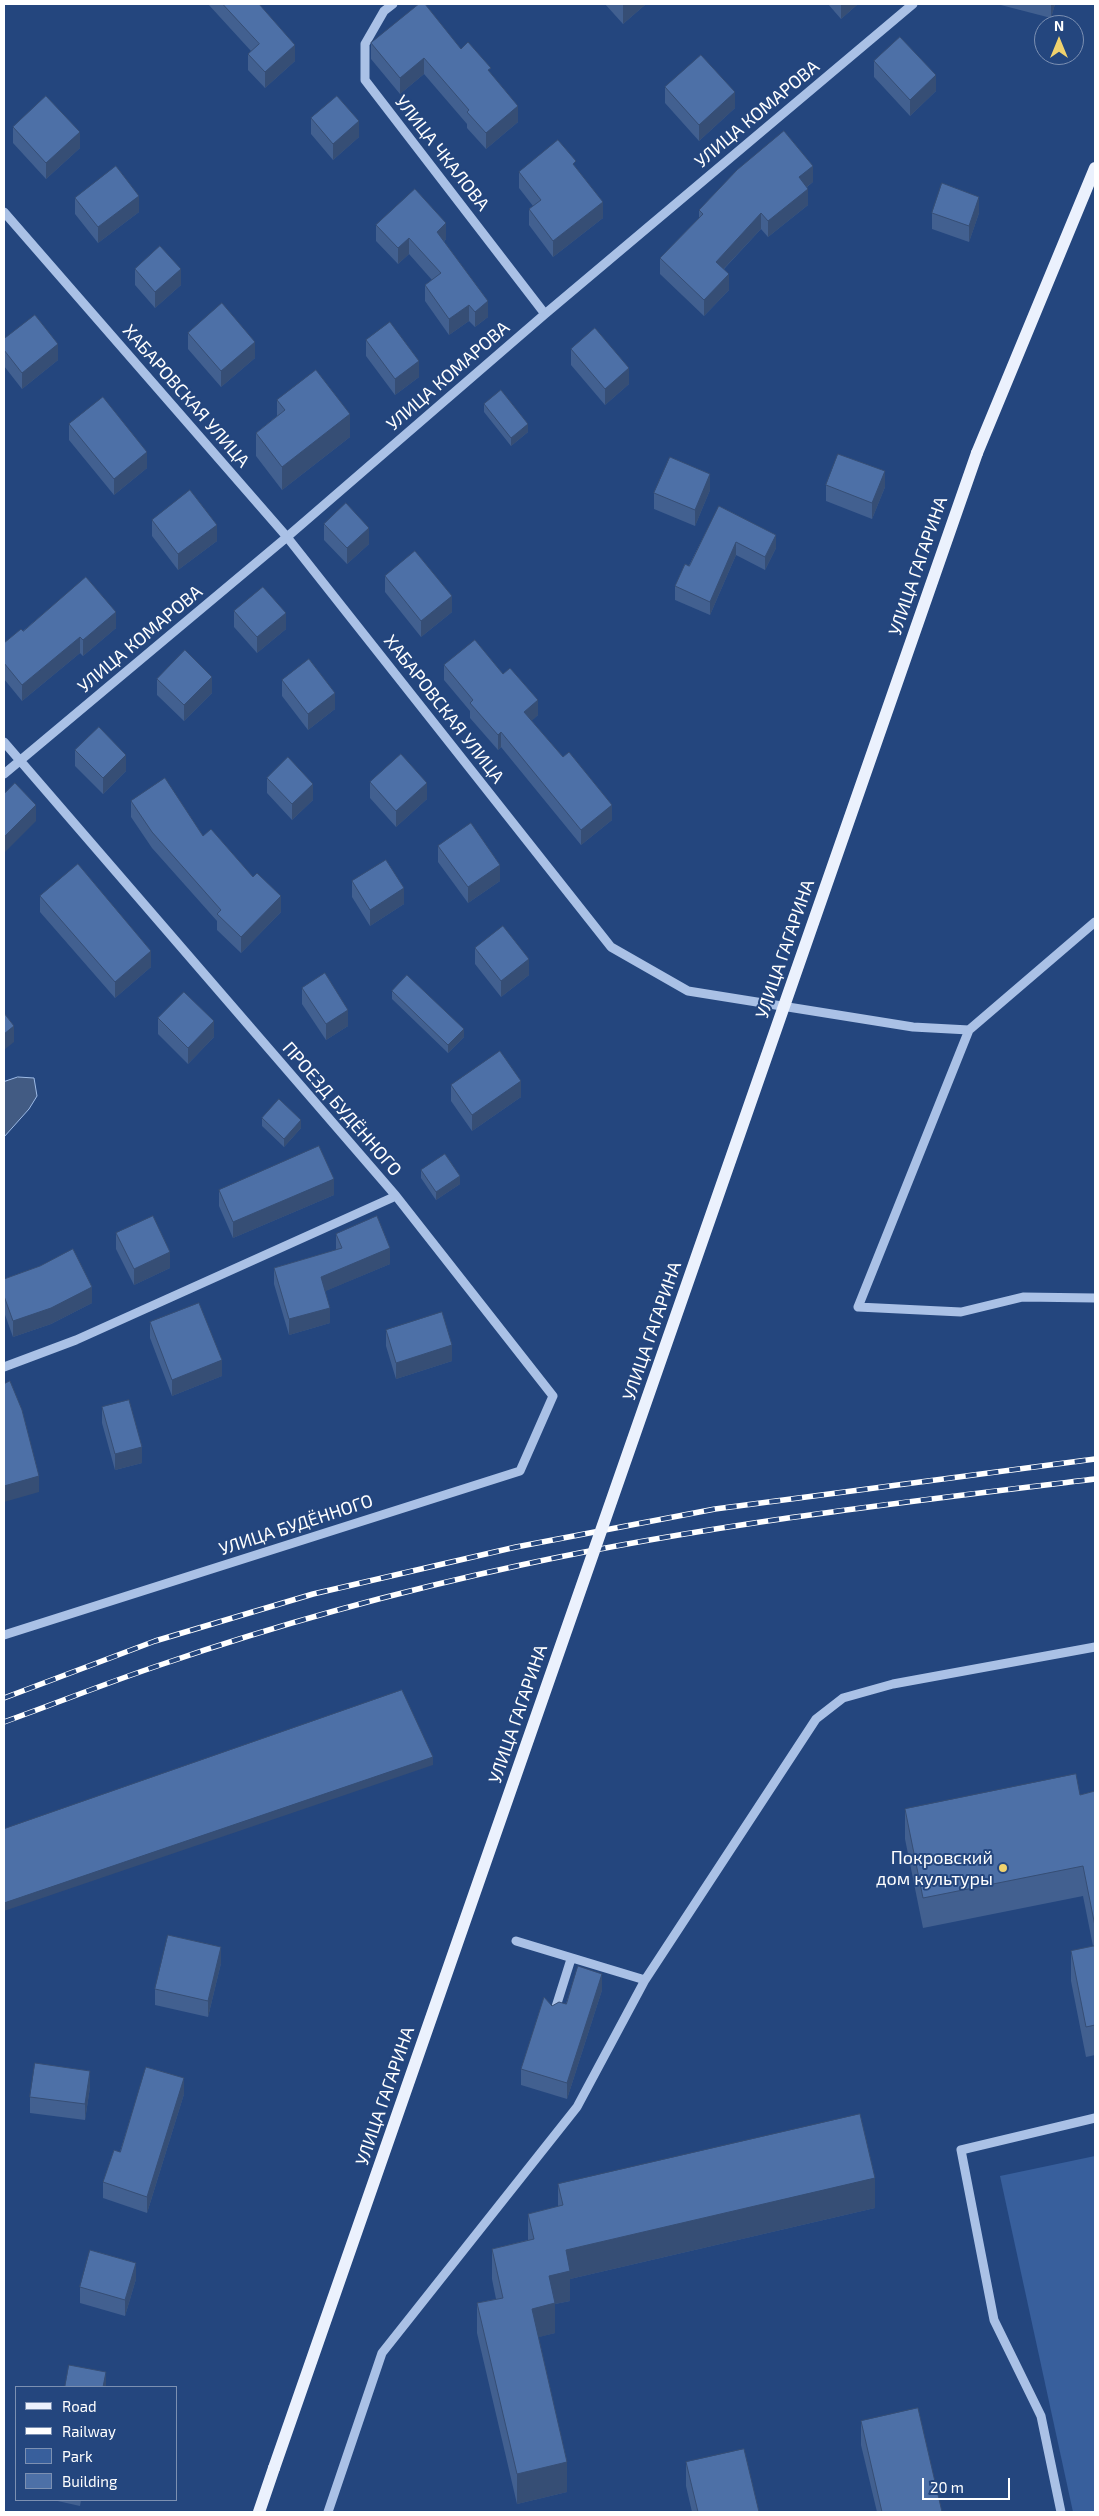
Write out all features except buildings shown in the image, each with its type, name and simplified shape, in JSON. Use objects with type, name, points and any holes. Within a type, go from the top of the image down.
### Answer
[{"type":"main road","name":"УЛИЦА ГАГАРИНА","points":[[259,2512],[976,453],[1095,168]]},
{"type":"street","name":"УЛИЦА ЧКАЛОВА","points":[[393,4],[384,11],[365,44],[365,80],[545,314]]},
{"type":"street","name":"УЛИЦА КОМАРОВА","points":[[4,774],[287,537],[545,314],[914,4]]},
{"type":"street","name":"ХАБАРОВСКАЯ УЛИЦА","points":[[4,212],[287,537],[611,947],[688,991],[913,1027],[969,1030]]},
{"type":"street","name":"ПРОЕЗД БУДЁННОГО","points":[[4,742],[396,1196],[76,1340],[4,1367]]},
{"type":"street","points":[[1095,922],[969,1030],[858,1307],[961,1312],[1023,1297],[1095,1298]]},
{"type":"street","name":"УЛИЦА БУДЁННОГО","points":[[4,1635],[520,1471],[553,1396],[396,1196]]},
{"type":"street","points":[[328,2512],[382,2353],[576,2107],[645,1980],[816,1719],[843,1698],[893,1684],[1095,1647]]},
{"type":"street","points":[[516,1941],[645,1980]]},
{"type":"street","points":[[553,2016],[571,1959]]},
{"type":"street","points":[[1061,2512],[1041,2416],[994,2320],[961,2150],[1095,2118]]},
{"type":"green space","points":[[1095,2156],[1095,2512],[1073,2512],[1000,2176]]},
{"type":"shaded area","points":[[18,1077],[34,1078],[37,1096],[29,1109],[4,1137],[4,1082]]},
{"type":"railway","points":[[4,1698],[155,1641],[313,1594],[516,1547],[715,1509],[1095,1459]]},
{"type":"railway","points":[[4,1722],[143,1671],[251,1635],[386,1597],[521,1565],[664,1537],[807,1515],[1095,1479]]},
{"type":"place","name":"Покровский дом культуры","points":[[1003,1868]]}]
